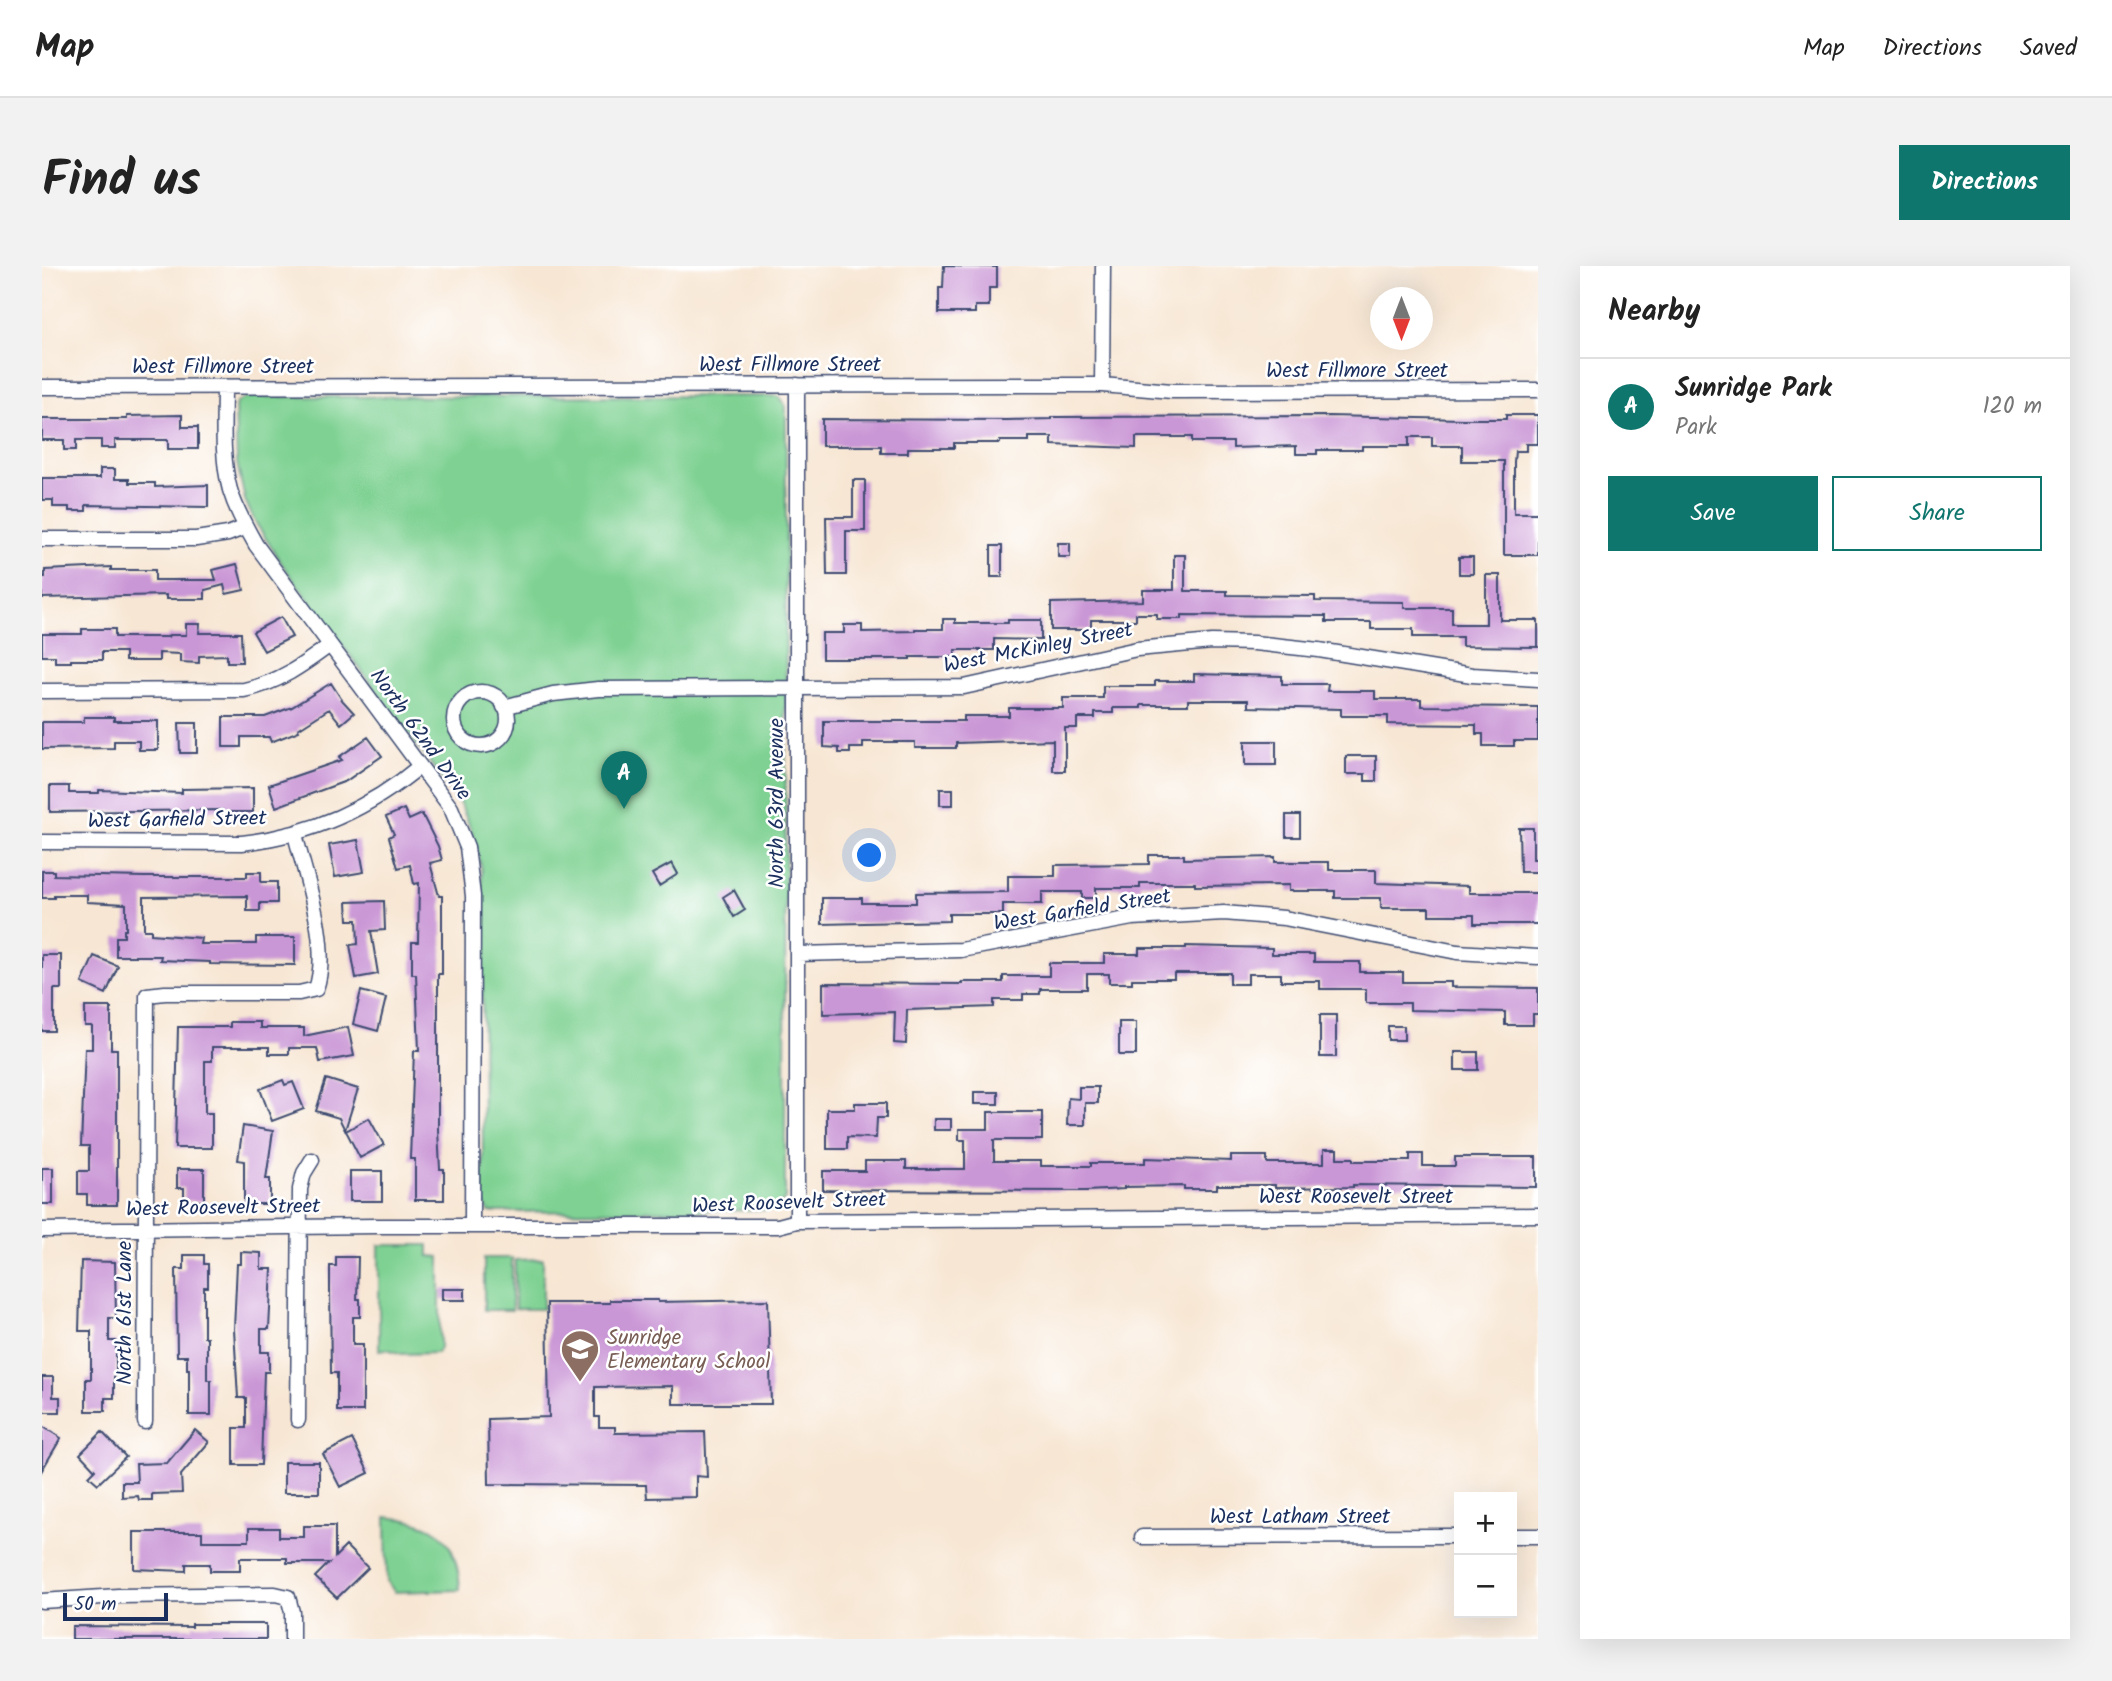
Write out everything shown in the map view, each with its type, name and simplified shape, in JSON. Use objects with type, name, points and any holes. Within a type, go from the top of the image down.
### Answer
[{"type":"street","points":[[1102,385],[1103,266]]},
{"type":"street","name":"North 63rd Avenue","points":[[797,385],[797,1221]]},
{"type":"street","name":"West Fillmore Street","points":[[42,387],[1102,385],[1172,391],[1538,390]]},
{"type":"street","name":"North 62nd Drive","points":[[224,387],[227,475],[237,509],[246,527],[256,545],[420,766],[456,819],[467,847],[472,878],[472,1226]]},
{"type":"street","points":[[42,539],[195,539],[228,534],[246,527]]},
{"type":"street","name":"West McKinley Street","points":[[504,707],[553,694],[598,690],[964,687],[1137,649],[1212,642],[1297,648],[1472,676],[1538,679]]},
{"type":"street","points":[[42,691],[244,690],[285,676],[330,645]]},
{"type":"street","name":"West Garfield Street","points":[[42,842],[242,843],[295,834],[340,818],[366,804],[420,766]]},
{"type":"street","name":"North 61st Lane","points":[[145,1422],[147,995],[299,993],[316,989],[321,975],[319,941],[295,834]]},
{"type":"street","name":"West Garfield Street","points":[[797,954],[961,950],[1132,918],[1224,913],[1284,918],[1457,952],[1538,957]]},
{"type":"street","points":[[298,1420],[300,1189],[312,1160]]},
{"type":"street","name":"West Roosevelt Street","points":[[42,1230],[778,1226],[797,1221],[1538,1215]]},
{"type":"street","name":"West Latham Street","points":[[1142,1537],[1454,1536]]},
{"type":"street","points":[[1517,1536],[1538,1536]]},
{"type":"street","points":[[42,1601],[118,1596],[275,1594],[288,1597],[292,1612],[292,1639]]},
{"type":"green space","points":[[778,396],[786,406],[785,1199],[775,1210],[489,1212],[483,1201],[482,871],[473,834],[457,799],[282,564],[254,520],[245,500],[237,463],[235,406],[237,402],[248,397]]},
{"type":"green space","points":[[379,1245],[429,1245],[429,1256],[440,1257],[440,1348],[437,1353],[402,1354],[387,1349],[379,1350]]},
{"type":"green space","points":[[484,1258],[512,1258],[512,1310],[484,1310]]},
{"type":"green space","points":[[543,1259],[543,1309],[515,1309],[515,1260]]},
{"type":"green space","points":[[386,1517],[419,1523],[441,1536],[454,1557],[460,1590],[395,1592],[387,1582]]},
{"type":"building","points":[[944,266],[997,267],[997,288],[989,288],[989,306],[975,306],[975,313],[939,313],[939,288],[943,288]]},
{"type":"building","points":[[182,415],[182,427],[198,427],[198,449],[168,449],[168,440],[115,440],[115,448],[101,448],[101,440],[76,440],[76,450],[64,450],[64,440],[42,440],[42,419],[127,419],[127,416]]},
{"type":"building","points":[[1506,415],[1538,415],[1538,444],[1526,444],[1526,451],[1515,451],[1514,513],[1538,513],[1538,555],[1504,555],[1504,461],[1462,461],[1462,446],[1432,446],[1432,437],[1409,437],[1409,446],[1362,446],[1362,450],[1317,450],[1317,454],[1296,454],[1296,446],[1233,448],[1233,442],[1192,442],[1192,437],[1136,437],[1136,448],[1052,445],[1052,437],[1029,437],[1029,441],[1000,443],[954,443],[954,448],[908,448],[908,453],[881,453],[881,446],[822,446],[822,419],[1329,416],[1506,419]]},
{"type":"building","points":[[100,469],[115,469],[115,479],[129,479],[129,483],[155,483],[155,487],[208,485],[208,507],[86,505],[86,511],[69,511],[69,507],[53,507],[53,500],[42,500],[42,478],[100,478]]},
{"type":"building","points":[[853,480],[865,480],[865,531],[846,531],[846,575],[827,575],[826,517],[853,517]]},
{"type":"building","points":[[1058,543],[1070,543],[1070,557],[1058,557]]},
{"type":"building","points":[[991,546],[1002,546],[1002,577],[991,577]]},
{"type":"building","points":[[1174,555],[1185,555],[1185,591],[1227,591],[1227,595],[1315,596],[1315,601],[1404,602],[1404,608],[1452,608],[1452,624],[1486,624],[1486,575],[1500,575],[1500,620],[1538,620],[1538,647],[1462,646],[1462,637],[1413,637],[1413,629],[1371,629],[1371,622],[1326,622],[1326,616],[1182,615],[1182,619],[1157,619],[1157,614],[1136,614],[1136,620],[1091,620],[1091,630],[1051,630],[1051,603],[1143,601],[1143,590],[1174,590]]},
{"type":"building","points":[[1459,557],[1473,557],[1473,574],[1459,574]]},
{"type":"building","points":[[237,564],[244,590],[226,594],[224,585],[205,590],[205,599],[166,599],[166,595],[42,598],[42,577],[45,577],[45,570],[111,567],[111,570],[155,570],[155,580],[216,580],[213,570]]},
{"type":"building","points":[[281,617],[292,637],[264,651],[253,632]]},
{"type":"building","points":[[943,619],[955,619],[955,623],[1041,620],[1041,640],[994,639],[994,650],[955,650],[955,657],[822,659],[822,633],[844,633],[844,625],[862,625],[862,632],[915,631],[943,629]]},
{"type":"building","points":[[186,624],[200,624],[199,633],[241,633],[242,662],[227,662],[227,655],[199,656],[199,663],[180,662],[180,654],[159,653],[159,661],[125,661],[125,652],[102,652],[102,660],[71,662],[55,662],[55,656],[42,656],[42,634],[82,634],[82,629],[115,629],[115,637],[168,637],[186,635]]},
{"type":"building","points":[[1194,674],[1282,676],[1282,684],[1328,684],[1327,691],[1375,691],[1375,699],[1421,699],[1421,706],[1538,707],[1538,741],[1514,741],[1514,746],[1483,746],[1483,734],[1476,734],[1476,725],[1388,724],[1388,716],[1341,716],[1341,709],[1248,707],[1248,700],[1188,700],[1188,705],[1113,708],[1113,713],[1095,713],[1095,718],[1077,718],[1077,728],[1065,728],[1065,771],[1053,771],[1053,740],[956,743],[956,748],[915,748],[915,742],[863,742],[863,748],[850,748],[850,753],[839,753],[839,748],[824,747],[824,721],[964,721],[964,716],[1009,716],[1009,708],[1063,708],[1063,698],[1103,698],[1103,686],[1155,686],[1155,681],[1194,681]]},
{"type":"building","points":[[331,683],[354,713],[341,724],[329,709],[298,729],[299,731],[271,742],[269,737],[241,737],[241,747],[223,747],[223,717],[265,717],[292,707]]},
{"type":"building","points":[[84,717],[114,717],[114,721],[158,721],[158,750],[139,750],[139,741],[114,741],[114,748],[42,749],[42,722],[84,722]]},
{"type":"building","points":[[179,723],[197,723],[197,753],[180,753]]},
{"type":"building","points":[[368,737],[382,756],[346,781],[276,807],[269,785],[342,760],[339,757]]},
{"type":"building","points":[[1245,741],[1276,741],[1276,765],[1245,765]]},
{"type":"building","points":[[1346,756],[1376,756],[1376,781],[1365,781],[1365,774],[1346,774]]},
{"type":"building","points":[[50,786],[69,786],[69,793],[99,793],[99,790],[182,793],[182,789],[253,788],[253,812],[50,812]]},
{"type":"building","points":[[940,789],[953,789],[953,805],[940,805]]},
{"type":"building","points":[[404,809],[409,820],[422,814],[442,860],[430,863],[439,896],[442,896],[442,974],[438,974],[438,1130],[440,1169],[444,1169],[444,1200],[415,1200],[415,1159],[410,1159],[414,1051],[419,1051],[412,942],[418,942],[419,883],[414,884],[410,865],[398,868],[389,837],[394,834],[386,817]]},
{"type":"building","points":[[1286,815],[1300,815],[1300,837],[1286,837]]},
{"type":"building","points":[[1519,828],[1533,828],[1533,859],[1538,859],[1538,872],[1520,872]]},
{"type":"building","points":[[358,840],[364,872],[335,877],[329,845]]},
{"type":"building","points":[[1149,855],[1184,855],[1184,859],[1275,857],[1275,862],[1329,862],[1329,870],[1376,870],[1376,883],[1469,886],[1469,893],[1538,893],[1538,924],[1474,924],[1474,915],[1429,915],[1429,908],[1381,908],[1381,898],[1335,898],[1335,891],[1289,891],[1289,885],[1195,886],[1195,883],[1140,883],[1140,888],[1096,888],[1096,898],[1082,898],[1082,892],[1042,892],[1042,904],[1003,904],[1003,914],[949,914],[949,921],[822,924],[822,898],[862,898],[862,903],[916,903],[916,893],[1008,892],[1008,876],[1055,876],[1055,865],[1149,864]]},
{"type":"building","points":[[672,863],[678,874],[659,886],[652,874]]},
{"type":"building","points":[[42,871],[54,871],[54,875],[144,877],[247,877],[247,872],[261,872],[261,882],[277,882],[277,903],[260,903],[260,911],[247,911],[247,896],[144,897],[144,930],[151,930],[151,934],[201,938],[200,944],[256,944],[256,937],[295,937],[295,965],[210,964],[160,960],[161,956],[116,956],[116,937],[124,937],[126,930],[126,904],[87,902],[87,895],[54,895],[54,898],[42,898]]},
{"type":"building","points":[[734,890],[745,910],[734,917],[723,897]]},
{"type":"building","points":[[384,901],[385,930],[371,931],[378,974],[356,978],[350,945],[358,944],[357,920],[348,920],[347,902]]},
{"type":"building","points":[[1139,948],[1272,948],[1272,954],[1314,954],[1314,962],[1360,962],[1360,972],[1403,972],[1403,982],[1451,982],[1451,987],[1538,988],[1538,1014],[1533,1014],[1533,1025],[1505,1025],[1505,1012],[1410,1010],[1410,1003],[1366,1003],[1366,989],[1320,989],[1320,981],[1281,981],[1281,974],[1248,974],[1248,984],[1230,984],[1230,973],[1174,973],[1174,979],[1132,979],[1132,983],[1109,983],[1109,974],[1087,974],[1087,989],[1040,989],[1040,994],[1023,994],[1023,1000],[994,1000],[994,1007],[907,1010],[906,1044],[894,1043],[895,1012],[823,1014],[823,983],[1003,982],[1003,976],[1049,976],[1049,963],[1104,963],[1104,954],[1139,954]]},
{"type":"building","points":[[42,955],[61,955],[61,989],[54,989],[54,1031],[42,1031]]},
{"type":"building","points":[[94,956],[118,966],[106,994],[82,983]]},
{"type":"building","points":[[361,991],[386,998],[378,1031],[353,1024]]},
{"type":"building","points":[[85,1007],[111,1007],[111,1049],[117,1049],[117,1205],[87,1205],[87,1194],[78,1194],[78,1171],[89,1171],[89,1146],[81,1146],[85,1049],[92,1049],[92,1026],[85,1026]]},
{"type":"building","points":[[1320,1015],[1336,1015],[1336,1057],[1320,1057]]},
{"type":"building","points":[[230,1022],[260,1022],[260,1028],[304,1028],[304,1036],[348,1027],[354,1056],[320,1062],[317,1048],[289,1048],[289,1054],[269,1054],[269,1047],[212,1047],[212,1061],[205,1061],[205,1113],[212,1113],[212,1148],[175,1148],[178,1027],[230,1027]]},
{"type":"building","points":[[1119,1022],[1136,1022],[1136,1055],[1119,1055]]},
{"type":"building","points":[[1388,1026],[1404,1026],[1404,1040],[1388,1040]]},
{"type":"building","points":[[1455,1052],[1478,1052],[1478,1070],[1455,1070]]},
{"type":"building","points":[[326,1079],[358,1089],[345,1130],[339,1118],[316,1111]]},
{"type":"building","points":[[283,1080],[285,1085],[293,1082],[304,1109],[272,1121],[260,1089]]},
{"type":"building","points":[[1079,1087],[1098,1087],[1098,1103],[1085,1103],[1085,1125],[1067,1125],[1068,1098],[1079,1099]]},
{"type":"building","points":[[974,1092],[998,1092],[998,1104],[974,1104]]},
{"type":"building","points":[[855,1103],[886,1103],[886,1118],[877,1118],[876,1138],[847,1137],[847,1149],[827,1149],[827,1109],[855,1109]]},
{"type":"building","points":[[988,1112],[1042,1112],[1042,1140],[994,1140],[994,1161],[1041,1161],[1041,1166],[1091,1166],[1091,1163],[1145,1163],[1145,1158],[1231,1161],[1231,1156],[1267,1156],[1267,1163],[1324,1163],[1324,1149],[1337,1149],[1337,1158],[1353,1158],[1353,1161],[1410,1161],[1410,1154],[1423,1154],[1423,1166],[1455,1166],[1455,1157],[1536,1157],[1536,1187],[1353,1185],[1275,1188],[1275,1185],[1217,1185],[1217,1189],[1184,1189],[1184,1186],[1086,1191],[823,1190],[823,1171],[865,1171],[865,1161],[906,1161],[906,1169],[965,1169],[965,1140],[959,1140],[959,1129],[988,1129]]},
{"type":"building","points":[[369,1118],[384,1145],[360,1158],[346,1131]]},
{"type":"building","points":[[934,1119],[951,1119],[951,1130],[934,1130]]},
{"type":"building","points":[[243,1126],[273,1131],[266,1179],[270,1179],[270,1204],[244,1204],[244,1161],[238,1160]]},
{"type":"building","points":[[42,1168],[53,1168],[53,1204],[42,1204]]},
{"type":"building","points":[[177,1169],[204,1169],[204,1201],[184,1201],[184,1188],[177,1188]]},
{"type":"building","points":[[350,1171],[382,1171],[382,1201],[350,1201]]},
{"type":"building","points":[[241,1252],[261,1253],[261,1269],[272,1269],[269,1329],[261,1329],[261,1352],[269,1352],[269,1372],[264,1372],[261,1465],[234,1465],[234,1428],[246,1428],[246,1398],[238,1398],[234,1329],[237,1264],[241,1264]]},
{"type":"building","points":[[184,1255],[204,1255],[204,1264],[208,1264],[208,1287],[204,1287],[204,1337],[207,1337],[207,1380],[211,1380],[211,1415],[189,1415],[187,1356],[177,1356],[176,1269],[184,1269]]},
{"type":"building","points":[[336,1257],[358,1257],[357,1299],[360,1299],[360,1317],[353,1317],[353,1344],[363,1344],[363,1411],[337,1411],[337,1373],[331,1373],[330,1290],[330,1266],[336,1266]]},
{"type":"building","points":[[81,1261],[115,1262],[116,1318],[109,1318],[109,1341],[116,1341],[116,1375],[114,1398],[105,1398],[105,1411],[86,1411],[86,1379],[91,1379],[91,1331],[79,1331]]},
{"type":"building","points":[[442,1289],[465,1289],[465,1300],[442,1300]]},
{"type":"building","points":[[610,1300],[768,1300],[771,1404],[673,1404],[673,1386],[595,1387],[595,1417],[599,1417],[599,1427],[615,1427],[615,1433],[705,1432],[707,1477],[696,1476],[696,1497],[647,1498],[646,1485],[489,1484],[488,1419],[549,1417],[547,1303],[610,1303]]},
{"type":"building","points":[[42,1377],[53,1377],[53,1397],[60,1397],[60,1412],[42,1412]]},
{"type":"building","points":[[42,1426],[61,1438],[42,1470]]},
{"type":"building","points":[[195,1430],[209,1442],[181,1475],[182,1493],[152,1494],[152,1500],[139,1500],[138,1496],[122,1497],[122,1482],[137,1482],[136,1464],[167,1463]]},
{"type":"building","points":[[102,1432],[126,1457],[98,1484],[89,1476],[95,1470],[80,1454]]},
{"type":"building","points":[[352,1439],[369,1473],[340,1487],[323,1454]]},
{"type":"building","points":[[284,1462],[319,1462],[319,1493],[284,1493]]},
{"type":"building","points":[[304,1526],[335,1526],[335,1557],[346,1546],[368,1568],[337,1598],[315,1577],[329,1563],[287,1563],[287,1558],[240,1558],[240,1571],[210,1571],[210,1564],[186,1564],[186,1571],[134,1569],[134,1532],[202,1532],[202,1541],[249,1541],[249,1528],[279,1528],[279,1537],[304,1537]]},
{"type":"building","points":[[192,1624],[266,1624],[266,1639],[72,1639],[72,1626],[192,1627]]},
{"type":"place","name":"Sunridge Park","points":[[624,809]]},
{"type":"place","name":"Sunridge Elementary School","points":[[580,1383]]}]
